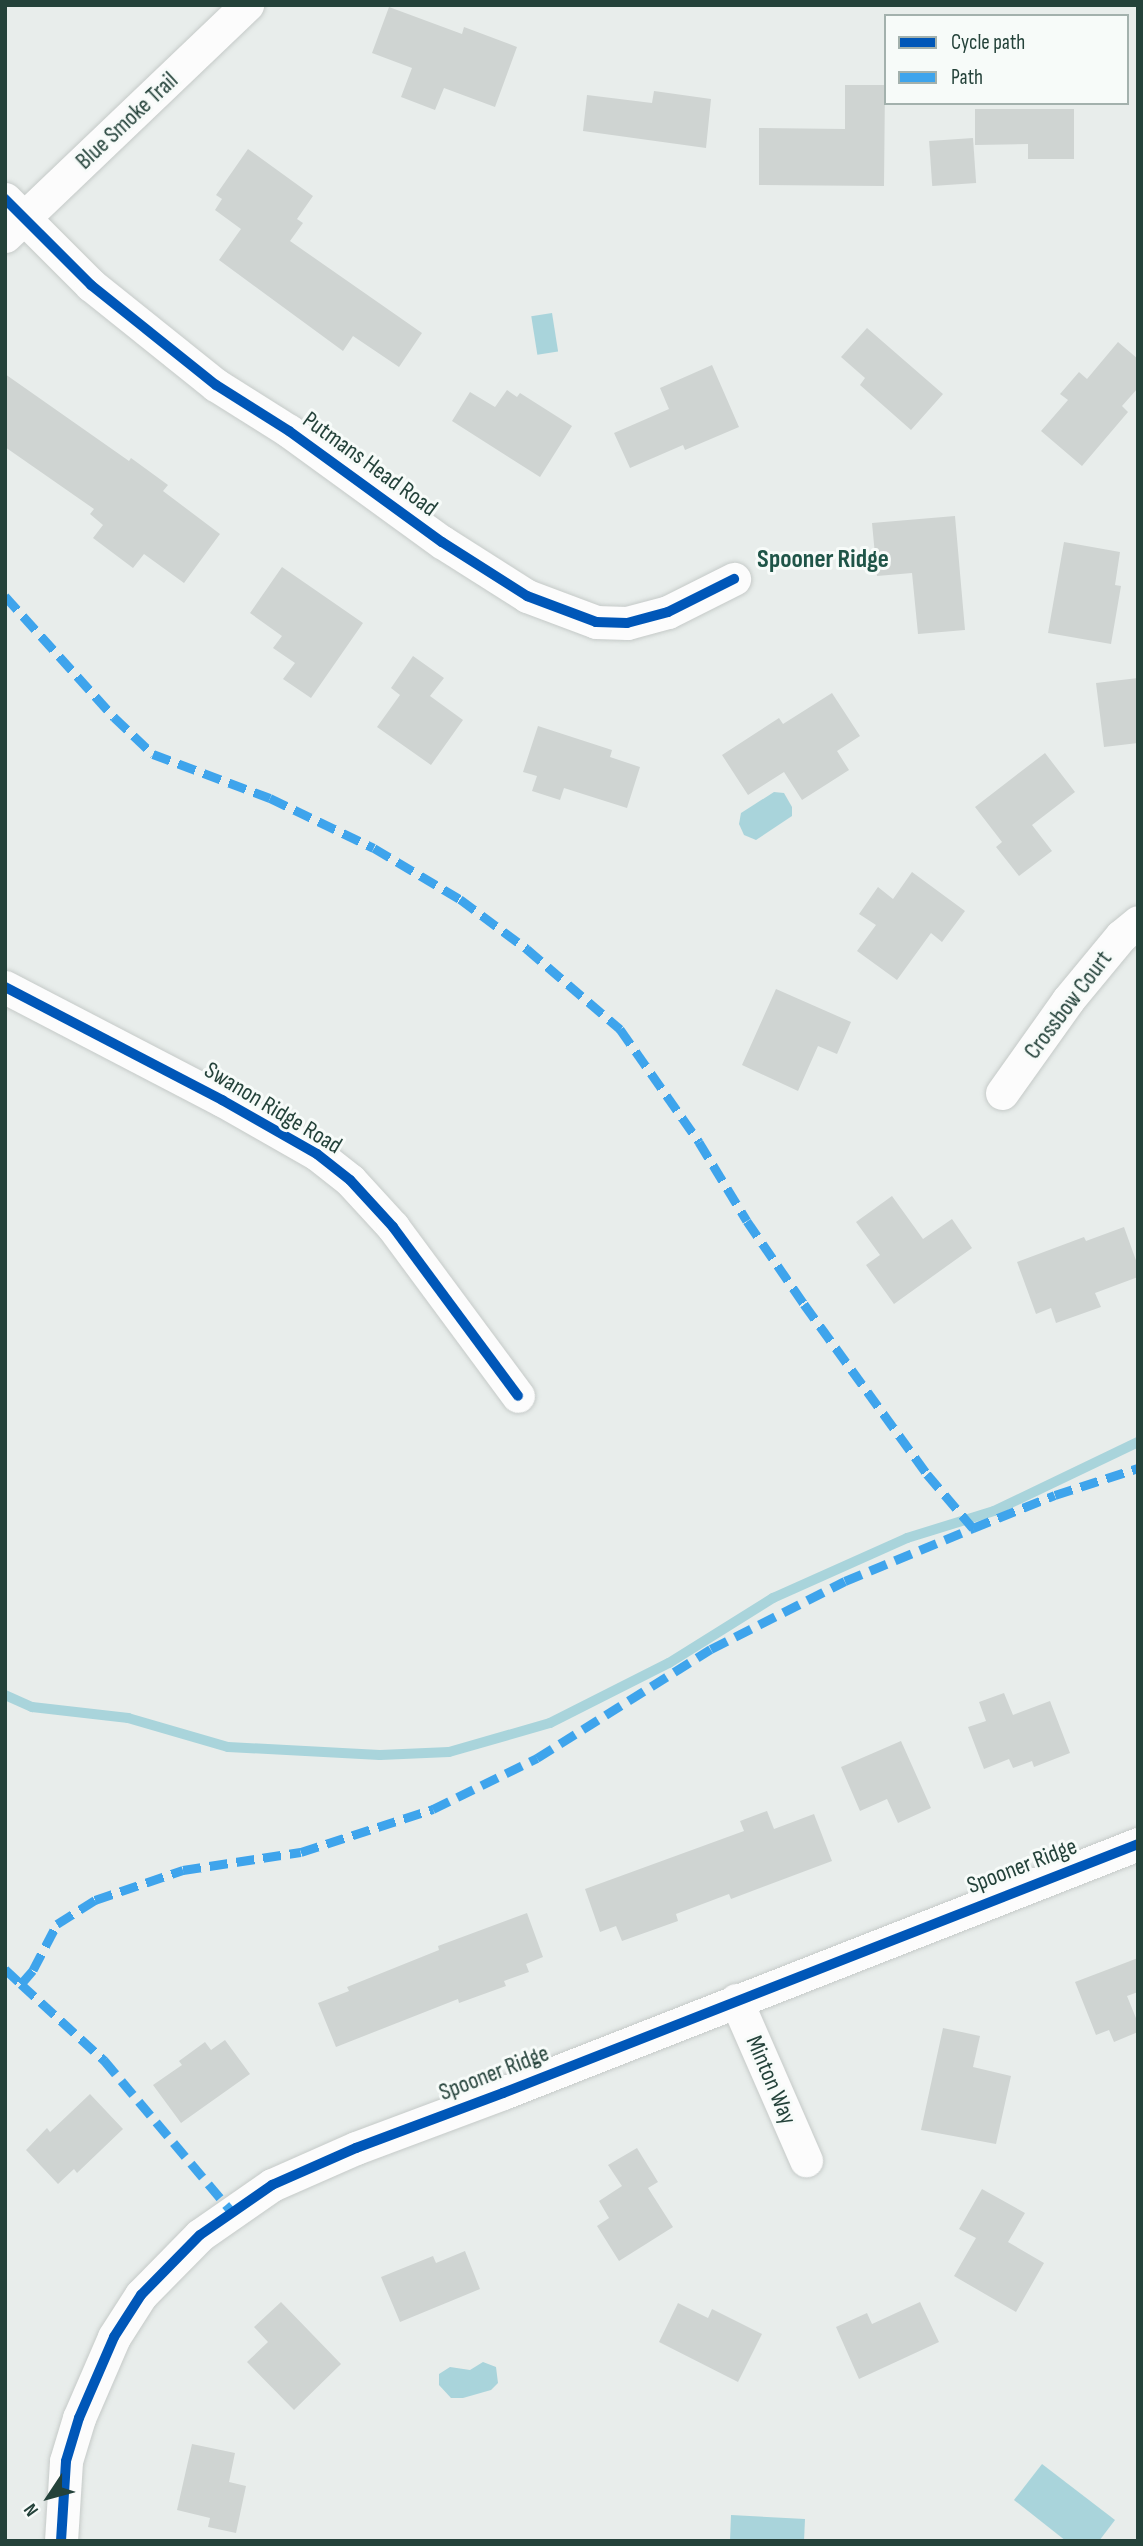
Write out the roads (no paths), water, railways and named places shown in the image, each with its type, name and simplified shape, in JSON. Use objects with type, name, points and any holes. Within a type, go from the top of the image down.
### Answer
[{"type":"street","name":"Blue Smoke Trail","points":[[12,217],[247,5]]},
{"type":"street","name":"Putmans Head Road","points":[[12,217],[91,285],[216,385],[289,431],[452,549],[527,596],[596,622],[627,624],[668,612],[734,579]]},
{"type":"street","name":"Crossbow Court","points":[[1002,1093],[1068,1000],[1121,936],[1138,922]]},
{"type":"street","name":"Swanon Ridge Road","points":[[5,988],[222,1100],[317,1154],[349,1180],[393,1227],[518,1396]]},
{"type":"street","name":"Spooner Ridge","points":[[61,2541],[66,2461],[96,2374],[114,2337],[141,2295],[200,2235],[272,2185],[356,2148],[1138,1844]]},
{"type":"street","name":"Minton Way","points":[[736,2000],[806,2160]]},
{"type":"water","points":[[552,313],[558,352],[537,355],[531,316]]},
{"type":"water","points":[[774,792],[784,793],[792,807],[792,816],[756,840],[744,835],[739,824],[741,813]]},
{"type":"water","points":[[483,2362],[496,2367],[498,2383],[491,2390],[463,2398],[451,2398],[439,2385],[439,2374],[450,2367],[470,2370]]},
{"type":"water","points":[[1042,2464],[1115,2520],[1099,2541],[1066,2541],[1014,2500]]},
{"type":"water","points":[[731,2515],[805,2519],[804,2541],[730,2541]]},
{"type":"waterway","points":[[5,1695],[32,1707],[128,1718],[228,1747],[380,1755],[449,1752],[550,1723],[669,1663],[773,1598],[907,1538],[994,1511],[1138,1442]]},
{"type":"district","name":"Spooner Ridge","points":[[823,560]]}]
